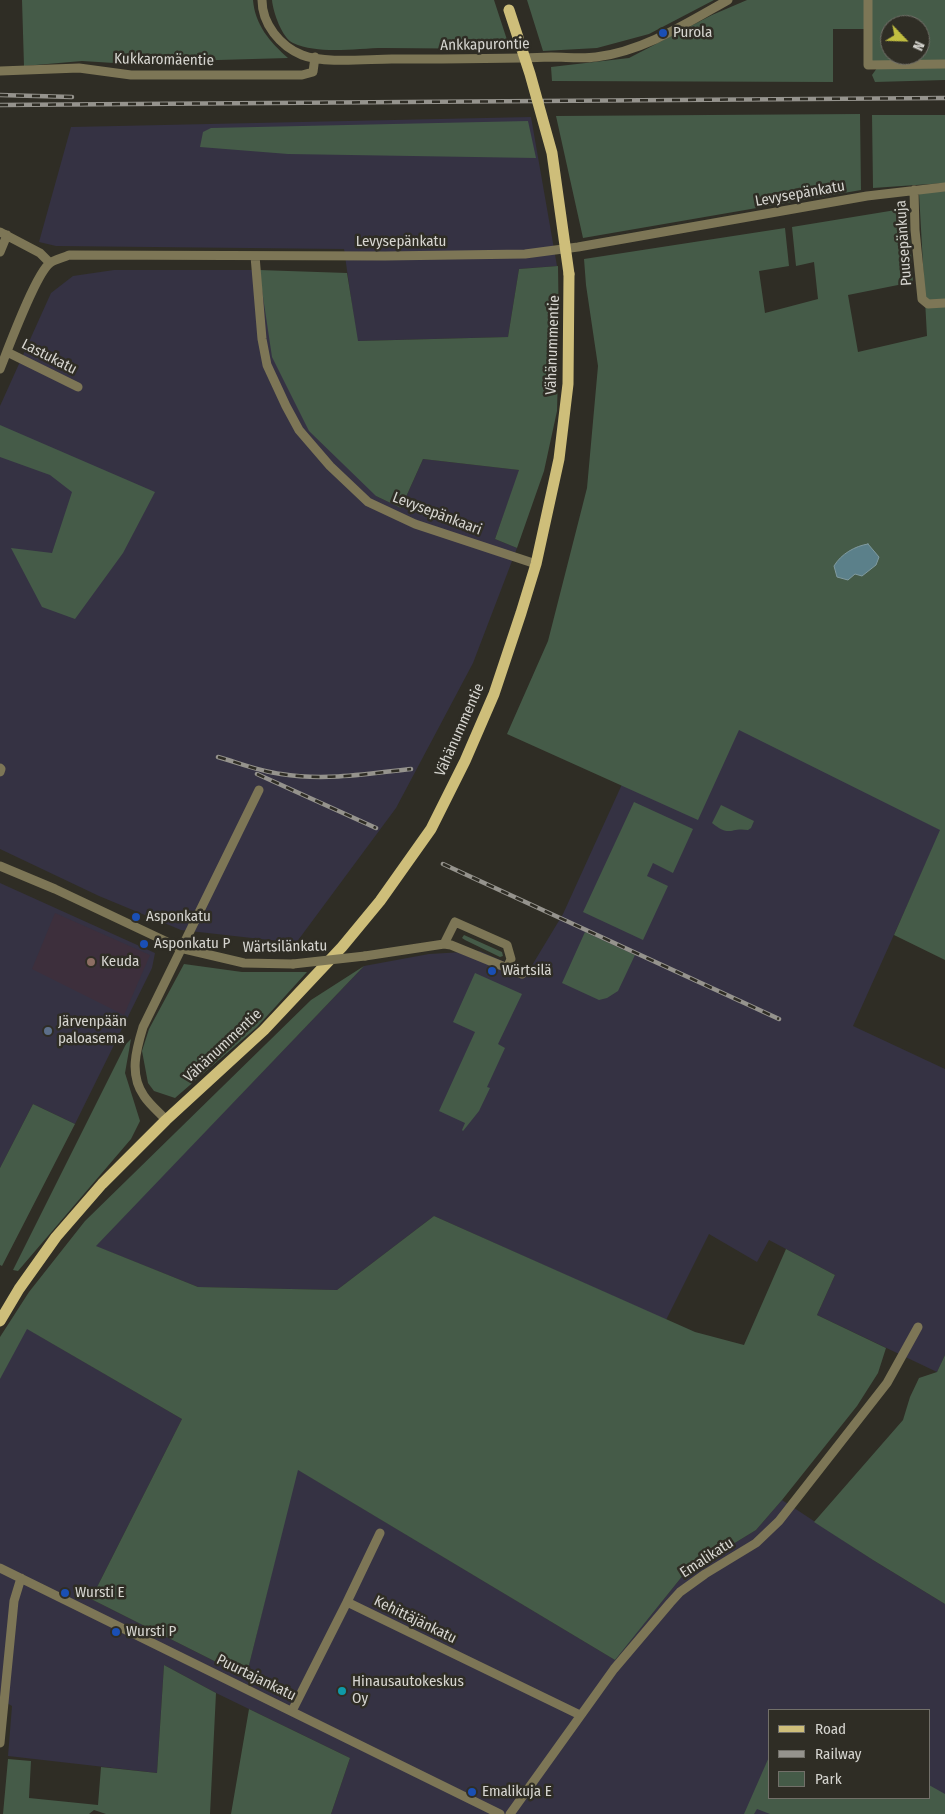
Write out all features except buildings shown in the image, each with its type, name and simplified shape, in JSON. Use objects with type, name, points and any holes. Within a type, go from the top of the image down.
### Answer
[{"type":"main road","name":"Vähänummentie","points":[[0,1321],[24,1282],[56,1237],[102,1184],[166,1120],[264,1030],[342,947],[380,901],[431,829],[465,761],[494,694],[536,564],[559,459],[568,384],[569,274],[552,153],[508,5]]},
{"type":"street","name":"Ankkapurontie","points":[[262,0],[262,10],[275,36],[287,48],[303,55],[337,60],[596,57],[659,38],[728,0]]},
{"type":"street","points":[[868,0],[868,65],[945,64]]},
{"type":"street","name":"Kukkaromäentie","points":[[0,71],[79,68],[132,75],[302,75],[313,72],[315,57]]},
{"type":"street","name":"Levysepänkatu","points":[[50,263],[68,255],[525,254],[578,247],[866,196],[945,187]]},
{"type":"street","name":"Puusepänkuja","points":[[914,190],[915,230],[922,300],[928,304],[945,303]]},
{"type":"street","points":[[0,252],[4,234],[40,253],[50,263],[33,290],[0,369]]},
{"type":"street","name":"Levysepänkaari","points":[[255,256],[262,339],[267,365],[299,430],[330,466],[368,502],[415,524],[536,564]]},
{"type":"street","name":"Lastukatu","points":[[7,352],[78,387]]},
{"type":"street","points":[[166,1120],[143,1095],[134,1075],[136,1050],[143,1027],[180,948],[259,790]]},
{"type":"street","name":"Wärtsilänkatu","points":[[0,866],[55,889],[180,948],[244,963],[293,964],[365,956],[444,944],[458,947],[522,974]]},
{"type":"street","points":[[444,944],[455,922],[507,946],[511,959],[507,968]]},
{"type":"street","name":"Emalikatu","points":[[510,1814],[580,1715],[633,1645],[680,1592],[718,1565],[756,1543],[777,1524],[887,1383],[918,1327]]},
{"type":"street","points":[[292,1711],[380,1533]]},
{"type":"street","name":"Puurtajankatu","points":[[0,1568],[500,1814]]},
{"type":"street","points":[[0,1743],[14,1601],[21,1578]]},
{"type":"street","name":"Kehittäjänkatu","points":[[346,1602],[580,1715]]},
{"type":"shaded area","points":[[531,117],[557,266],[519,269],[508,337],[357,341],[344,249],[56,246],[39,242],[71,127]]},
{"type":"shaded area","points":[[114,270],[259,270],[376,496],[401,508],[423,459],[520,470],[495,539],[517,548],[473,663],[396,808],[296,943],[181,930],[99,896],[0,849],[0,406],[51,293],[73,276]]},
{"type":"shaded area","points":[[664,692],[736,724],[941,830],[853,1026],[945,1069],[945,1355],[937,1372],[817,1315],[835,1275],[769,1240],[757,1262],[709,1234],[666,1320],[434,1216],[337,1290],[198,1287],[95,1246],[364,966],[429,954],[480,951],[528,972],[563,914]]},
{"type":"shaded area","points":[[0,883],[155,953],[152,968],[75,1124],[33,1104],[0,1168]]},
{"type":"shaded area","name":"Keuda","points":[[55,913],[150,955],[124,1015],[32,969]]},
{"type":"shaded area","points":[[26,1328],[182,1419],[91,1599],[246,1677],[297,1469],[615,1660],[684,1574],[756,1530],[782,1500],[873,1560],[945,1604],[945,1814],[331,1814],[350,1758],[216,1693],[164,1665],[157,1773],[8,1756],[12,1706],[0,1699],[0,1378]]},
{"type":"green space","points":[[22,0],[253,0],[254,9],[264,32],[288,58],[114,63],[82,61],[24,66]]},
{"type":"green space","points":[[272,0],[494,0],[510,49],[384,48],[326,50],[304,47],[293,43],[285,36],[276,18]]},
{"type":"green space","points":[[527,0],[714,0],[649,34],[597,48],[543,51]]},
{"type":"green space","points":[[747,0],[945,0],[945,80],[875,82],[872,75],[877,68],[869,63],[869,29],[833,29],[833,82],[552,81],[551,67],[629,58],[712,15]]},
{"type":"green space","points":[[860,114],[861,190],[583,238],[556,116]]},
{"type":"green space","points":[[872,115],[945,115],[945,183],[873,188]]},
{"type":"green space","points":[[528,121],[536,158],[288,154],[200,147],[203,132],[211,128]]},
{"type":"green space","points":[[945,191],[945,960],[894,935],[940,830],[739,730],[698,820],[507,734],[548,641],[587,488],[598,366],[584,259],[785,228],[789,266],[759,271],[765,313],[818,299],[814,262],[796,266],[792,227],[908,208],[913,282],[848,295],[858,352],[927,336],[919,193]]},
{"type":"green space","points":[[558,266],[557,411],[544,471],[517,548],[495,539],[519,470],[423,459],[401,508],[376,496],[309,431],[272,357],[259,270],[347,273],[358,341],[508,337],[519,269]]},
{"type":"green space","points":[[0,425],[155,492],[123,553],[75,619],[42,607],[11,548],[52,553],[72,492],[50,475],[0,457]]},
{"type":"green space","points":[[634,802],[693,829],[673,873],[653,863],[647,876],[668,886],[643,940],[583,912]]},
{"type":"green space","points":[[721,805],[754,821],[751,828],[748,830],[727,831],[712,823]]},
{"type":"green space","points":[[585,932],[635,955],[618,991],[607,998],[599,1000],[562,983]]},
{"type":"green space","points":[[464,935],[502,952],[503,956],[500,957],[465,940],[462,938]]},
{"type":"green space","points":[[184,964],[242,972],[307,972],[257,1027],[175,1098],[154,1091],[148,1083],[142,1051],[149,1029]]},
{"type":"green space","points":[[364,966],[96,1246],[198,1287],[337,1290],[434,1216],[695,1332],[744,1345],[786,1249],[835,1275],[817,1315],[886,1348],[878,1373],[857,1406],[756,1530],[684,1574],[615,1660],[298,1470],[246,1677],[91,1599],[182,1419],[27,1329],[0,1379],[0,1337],[29,1292],[85,1221],[311,1000]]},
{"type":"green space","points":[[475,973],[522,994],[498,1044],[505,1048],[487,1087],[490,1088],[479,1111],[463,1131],[465,1123],[439,1111],[475,1032],[453,1022]]},
{"type":"green space","points":[[131,1039],[125,1073],[140,1121],[131,1139],[18,1271],[13,1270],[126,1044]]},
{"type":"green space","points":[[33,1104],[75,1124],[2,1266],[0,1265],[0,1168]]},
{"type":"green space","points":[[945,1355],[945,1604],[814,1522],[903,1420],[910,1397],[919,1378],[937,1372]]},
{"type":"green space","points":[[164,1665],[216,1693],[210,1814],[106,1814],[94,1810],[89,1814],[3,1814],[8,1759],[31,1761],[29,1798],[98,1805],[101,1767],[157,1773]]},
{"type":"green space","points":[[249,1709],[350,1758],[331,1814],[231,1814]]},
{"type":"green space","points":[[768,1759],[768,1799],[930,1799],[930,1786],[945,1794],[945,1814],[770,1814],[757,1809],[754,1814],[744,1814]]},
{"type":"water","points":[[868,544],[879,557],[876,565],[862,576],[855,574],[848,580],[837,577],[834,566],[840,558],[853,549]]},
{"type":"railway","points":[[0,95],[72,97]]},
{"type":"railway","points":[[0,105],[945,98]]},
{"type":"railway","points":[[218,757],[265,771],[313,777],[346,776],[411,769]]},
{"type":"railway","points":[[257,774],[376,828]]},
{"type":"railway","points":[[443,864],[779,1019]]},
{"type":"place","name":"Purola","points":[[663,33]]},
{"type":"place","name":"Asponkatu","points":[[136,917]]},
{"type":"place","name":"Asponkatu P","points":[[144,944]]},
{"type":"place","name":"Keuda","points":[[91,962]]},
{"type":"place","name":"Wärtsilä","points":[[492,971]]},
{"type":"place","name":"Järvenpään paloasema","points":[[48,1031]]},
{"type":"place","name":"Wursti E","points":[[65,1593]]},
{"type":"place","name":"Wursti P","points":[[116,1632]]},
{"type":"place","name":"Hinausautokeskus Oy","points":[[342,1691]]},
{"type":"place","name":"Emalikuja E","points":[[472,1792]]}]
